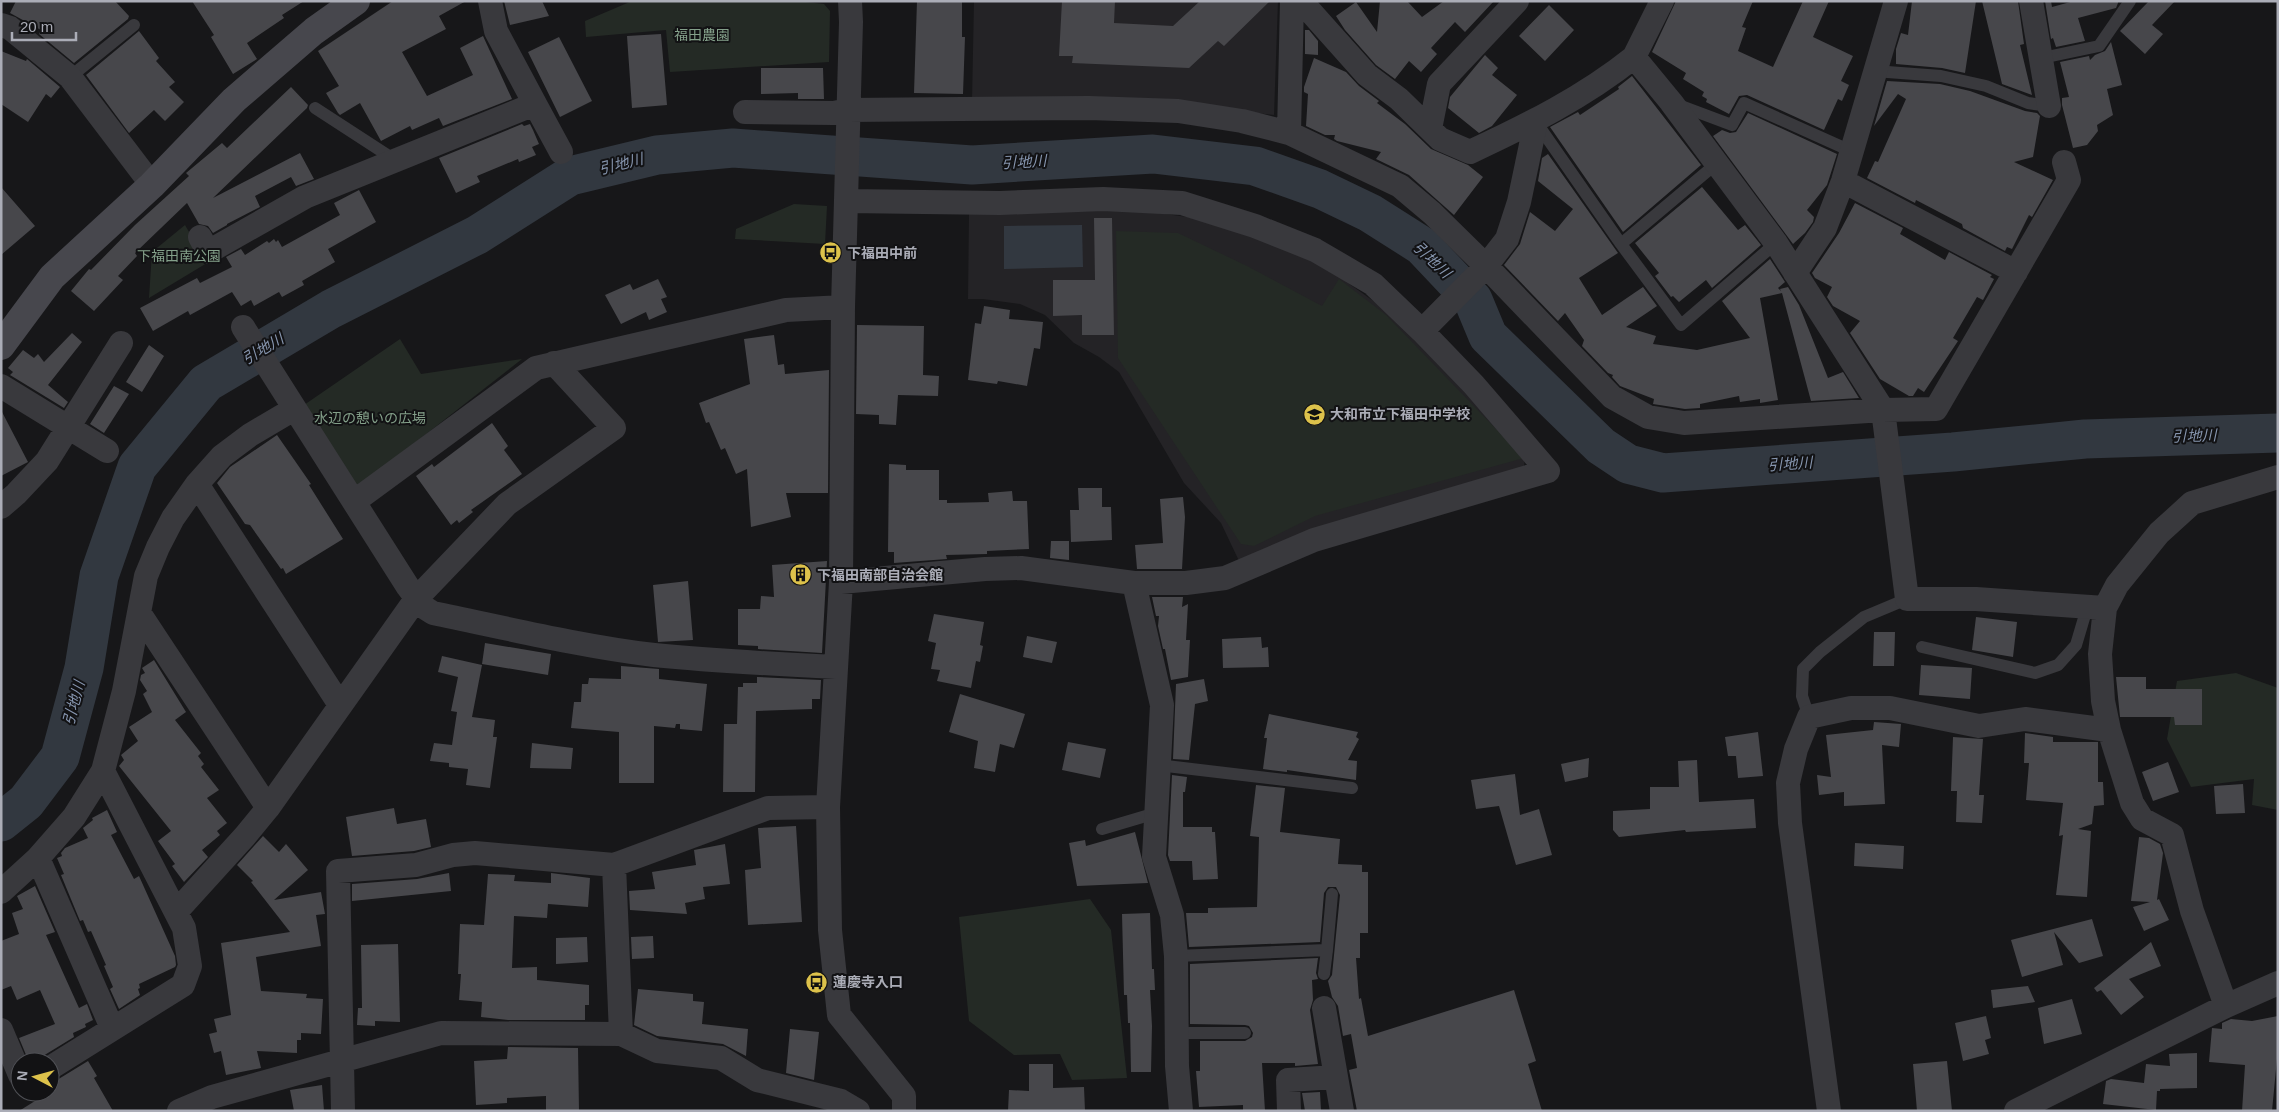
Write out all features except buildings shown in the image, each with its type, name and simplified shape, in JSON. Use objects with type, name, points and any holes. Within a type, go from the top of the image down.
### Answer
[{"type":"street","points":[[1,346],[52,277],[152,184],[234,100],[314,31],[356,1]]},
{"type":"street","points":[[490,1],[496,31],[562,152]]},
{"type":"street","points":[[850,1],[843,307],[841,582],[828,807],[830,930],[839,1015],[904,1096],[904,1111]]},
{"type":"street","points":[[1289,133],[1292,1]]},
{"type":"street","points":[[1301,1],[1366,75],[1399,99],[1440,139],[1470,152],[1536,121],[1607,78],[1634,57],[1662,1]]},
{"type":"street","points":[[1430,129],[1438,84],[1517,1]]},
{"type":"street","points":[[1795,273],[1825,228],[1843,181],[1896,1]]},
{"type":"street","points":[[2031,1],[2049,106]]},
{"type":"street","points":[[1,25],[10,28],[70,77],[152,184]]},
{"type":"street","points":[[1634,57],[1671,102],[1776,242],[1884,418],[1907,599],[1976,599],[2096,608]]},
{"type":"street","points":[[200,237],[208,252],[305,197],[535,104]]},
{"type":"street","points":[[745,112],[834,113],[848,119],[1089,108],[1178,110],[1242,121],[1289,133],[1400,186],[1432,213],[1483,268],[1612,397],[1648,416],[1684,423],[1884,418],[1936,409],[2069,180],[2064,162]]},
{"type":"street","points":[[1426,327],[1483,268],[1507,239],[1519,202],[1536,121]]},
{"type":"street","points":[[1843,181],[2016,272]]},
{"type":"street","points":[[841,582],[985,569],[1021,568],[1134,583],[1186,583],[1225,578],[1314,540],[1548,471],[1426,327],[1374,284],[1315,250],[1255,226],[1182,203],[1103,199],[1000,202],[846,196]]},
{"type":"street","points":[[355,501],[536,368],[786,310],[843,307]]},
{"type":"street","points":[[246,331],[416,599],[422,606],[433,613],[614,649],[750,663],[836,667]]},
{"type":"street","points":[[1,507],[47,461],[121,343]]},
{"type":"street","points":[[176,912],[268,808],[416,599],[507,504],[614,428],[554,363]]},
{"type":"street","points":[[1,386],[107,451]]},
{"type":"street","points":[[1,892],[38,858],[74,817],[103,771],[124,691],[146,576],[173,518],[197,484],[222,456],[250,435],[294,409]]},
{"type":"street","points":[[2226,1006],[2192,911],[2172,835],[2142,819],[2132,803],[2109,730],[2103,701],[2096,608],[2117,585],[2158,533],[2192,503],[2278,476]]},
{"type":"street","points":[[197,484],[340,705]]},
{"type":"street","points":[[1134,583],[1162,705],[1154,857],[1172,915],[1176,956],[1177,1066],[1182,1111]]},
{"type":"street","points":[[140,614],[268,808]]},
{"type":"street","points":[[1829,1111],[1790,823],[1788,783],[1796,749],[1809,717],[1851,708],[1890,708],[1979,726],[2024,718],[2109,730]]},
{"type":"street","points":[[60,1062],[183,985],[190,966],[184,928],[103,771]]},
{"type":"street","points":[[343,1111],[338,871],[416,865],[453,855],[475,853],[614,865],[768,808],[828,807]]},
{"type":"street","points":[[38,858],[112,1028]]},
{"type":"street","points":[[614,865],[621,1034]]},
{"type":"street","points":[[2016,1111],[2226,1006],[2278,983]]},
{"type":"street","points":[[1324,1008],[1342,1111]]},
{"type":"street","points":[[1,1030],[10,1052]]},
{"type":"street","points":[[179,1111],[212,1097],[343,1062],[441,1033],[621,1034],[657,1051],[721,1058],[757,1080],[842,1101],[858,1111]]},
{"type":"street","points":[[1289,1111],[1288,1080],[1336,1077]]},
{"type":"lane","points":[[2042,58],[2099,46],[2130,1]]},
{"type":"lane","points":[[70,77],[134,25]]},
{"type":"lane","points":[[1874,72],[1941,76],[1986,86],[2028,103],[2049,106]]},
{"type":"lane","points":[[1671,102],[1732,125],[1744,103],[1851,151]]},
{"type":"lane","points":[[315,108],[395,160]]},
{"type":"lane","points":[[1536,121],[1621,244],[1681,324],[1776,242]]},
{"type":"lane","points":[[1621,244],[1716,164]]},
{"type":"lane","points":[[1809,717],[1802,696],[1803,669],[1820,652],[1864,617],[1907,599]]},
{"type":"lane","points":[[1922,647],[2035,673],[2058,665],[2076,645],[2096,608]]},
{"type":"lane","points":[[1158,765],[1352,788]]},
{"type":"lane","points":[[1102,829],[1156,813]]},
{"type":"lane","points":[[1324,974],[1332,894]]},
{"type":"lane","points":[[1176,956],[1327,950]]},
{"type":"lane","points":[[1177,1033],[1245,1033]]},
{"type":"shaded area","points":[[974,1],[1278,1],[1274,115],[1135,100],[972,101]]},
{"type":"shaded area","name":"大和市立下福田中学校","points":[[1134,210],[1211,220],[1320,263],[1386,310],[1525,455],[1524,467],[1240,563],[1221,523],[1184,483],[1119,372],[1099,357],[1074,343],[1045,315],[1020,304],[968,299],[969,214]]},
{"type":"shaded area","points":[[1082,225],[1083,267],[1004,269],[1004,226]]},
{"type":"green space","name":"福田農園","points":[[632,1],[797,1],[824,4],[830,11],[829,62],[670,72],[666,30],[586,37],[585,21]]},
{"type":"green space","points":[[794,204],[827,206],[825,244],[735,239],[736,229]]},
{"type":"green space","name":"下福田南公園","points":[[185,225],[207,263],[149,298],[152,252]]},
{"type":"green space","name":"大和市立下福田中学校","points":[[1116,231],[1178,233],[1247,266],[1322,306],[1339,279],[1386,315],[1524,458],[1315,516],[1254,546],[1241,544],[1118,358]]},
{"type":"green space","name":"水辺の憩いの広場","points":[[400,339],[421,374],[522,359],[361,485],[352,483],[304,405]]},
{"type":"green space","points":[[2236,673],[2278,688],[2278,810],[2252,805],[2254,779],[2191,787],[2167,739],[2177,681]]},
{"type":"green space","points":[[1090,899],[1111,930],[1127,1078],[1072,1080],[1060,1054],[1014,1055],[969,1021],[959,917]]},
{"type":"waterway","name":"引地川","points":[[1,822],[26,802],[60,757],[84,668],[99,576],[137,467],[206,383],[331,309],[477,235],[570,176],[657,155],[733,148],[972,165],[1153,154],[1255,166],[1320,189],[1370,213],[1422,246],[1473,300],[1488,336],[1601,446],[1628,464],[1663,473],[1953,452],[2085,439],[2278,433]]},
{"type":"place","name":"下福田中前","points":[[831,253]]},
{"type":"place","name":"大和市立下福田中学校","points":[[1314,414]]},
{"type":"place","name":"下福田南部自治会館","points":[[801,575]]},
{"type":"place","name":"蓮慶寺入口","points":[[817,982]]}]
